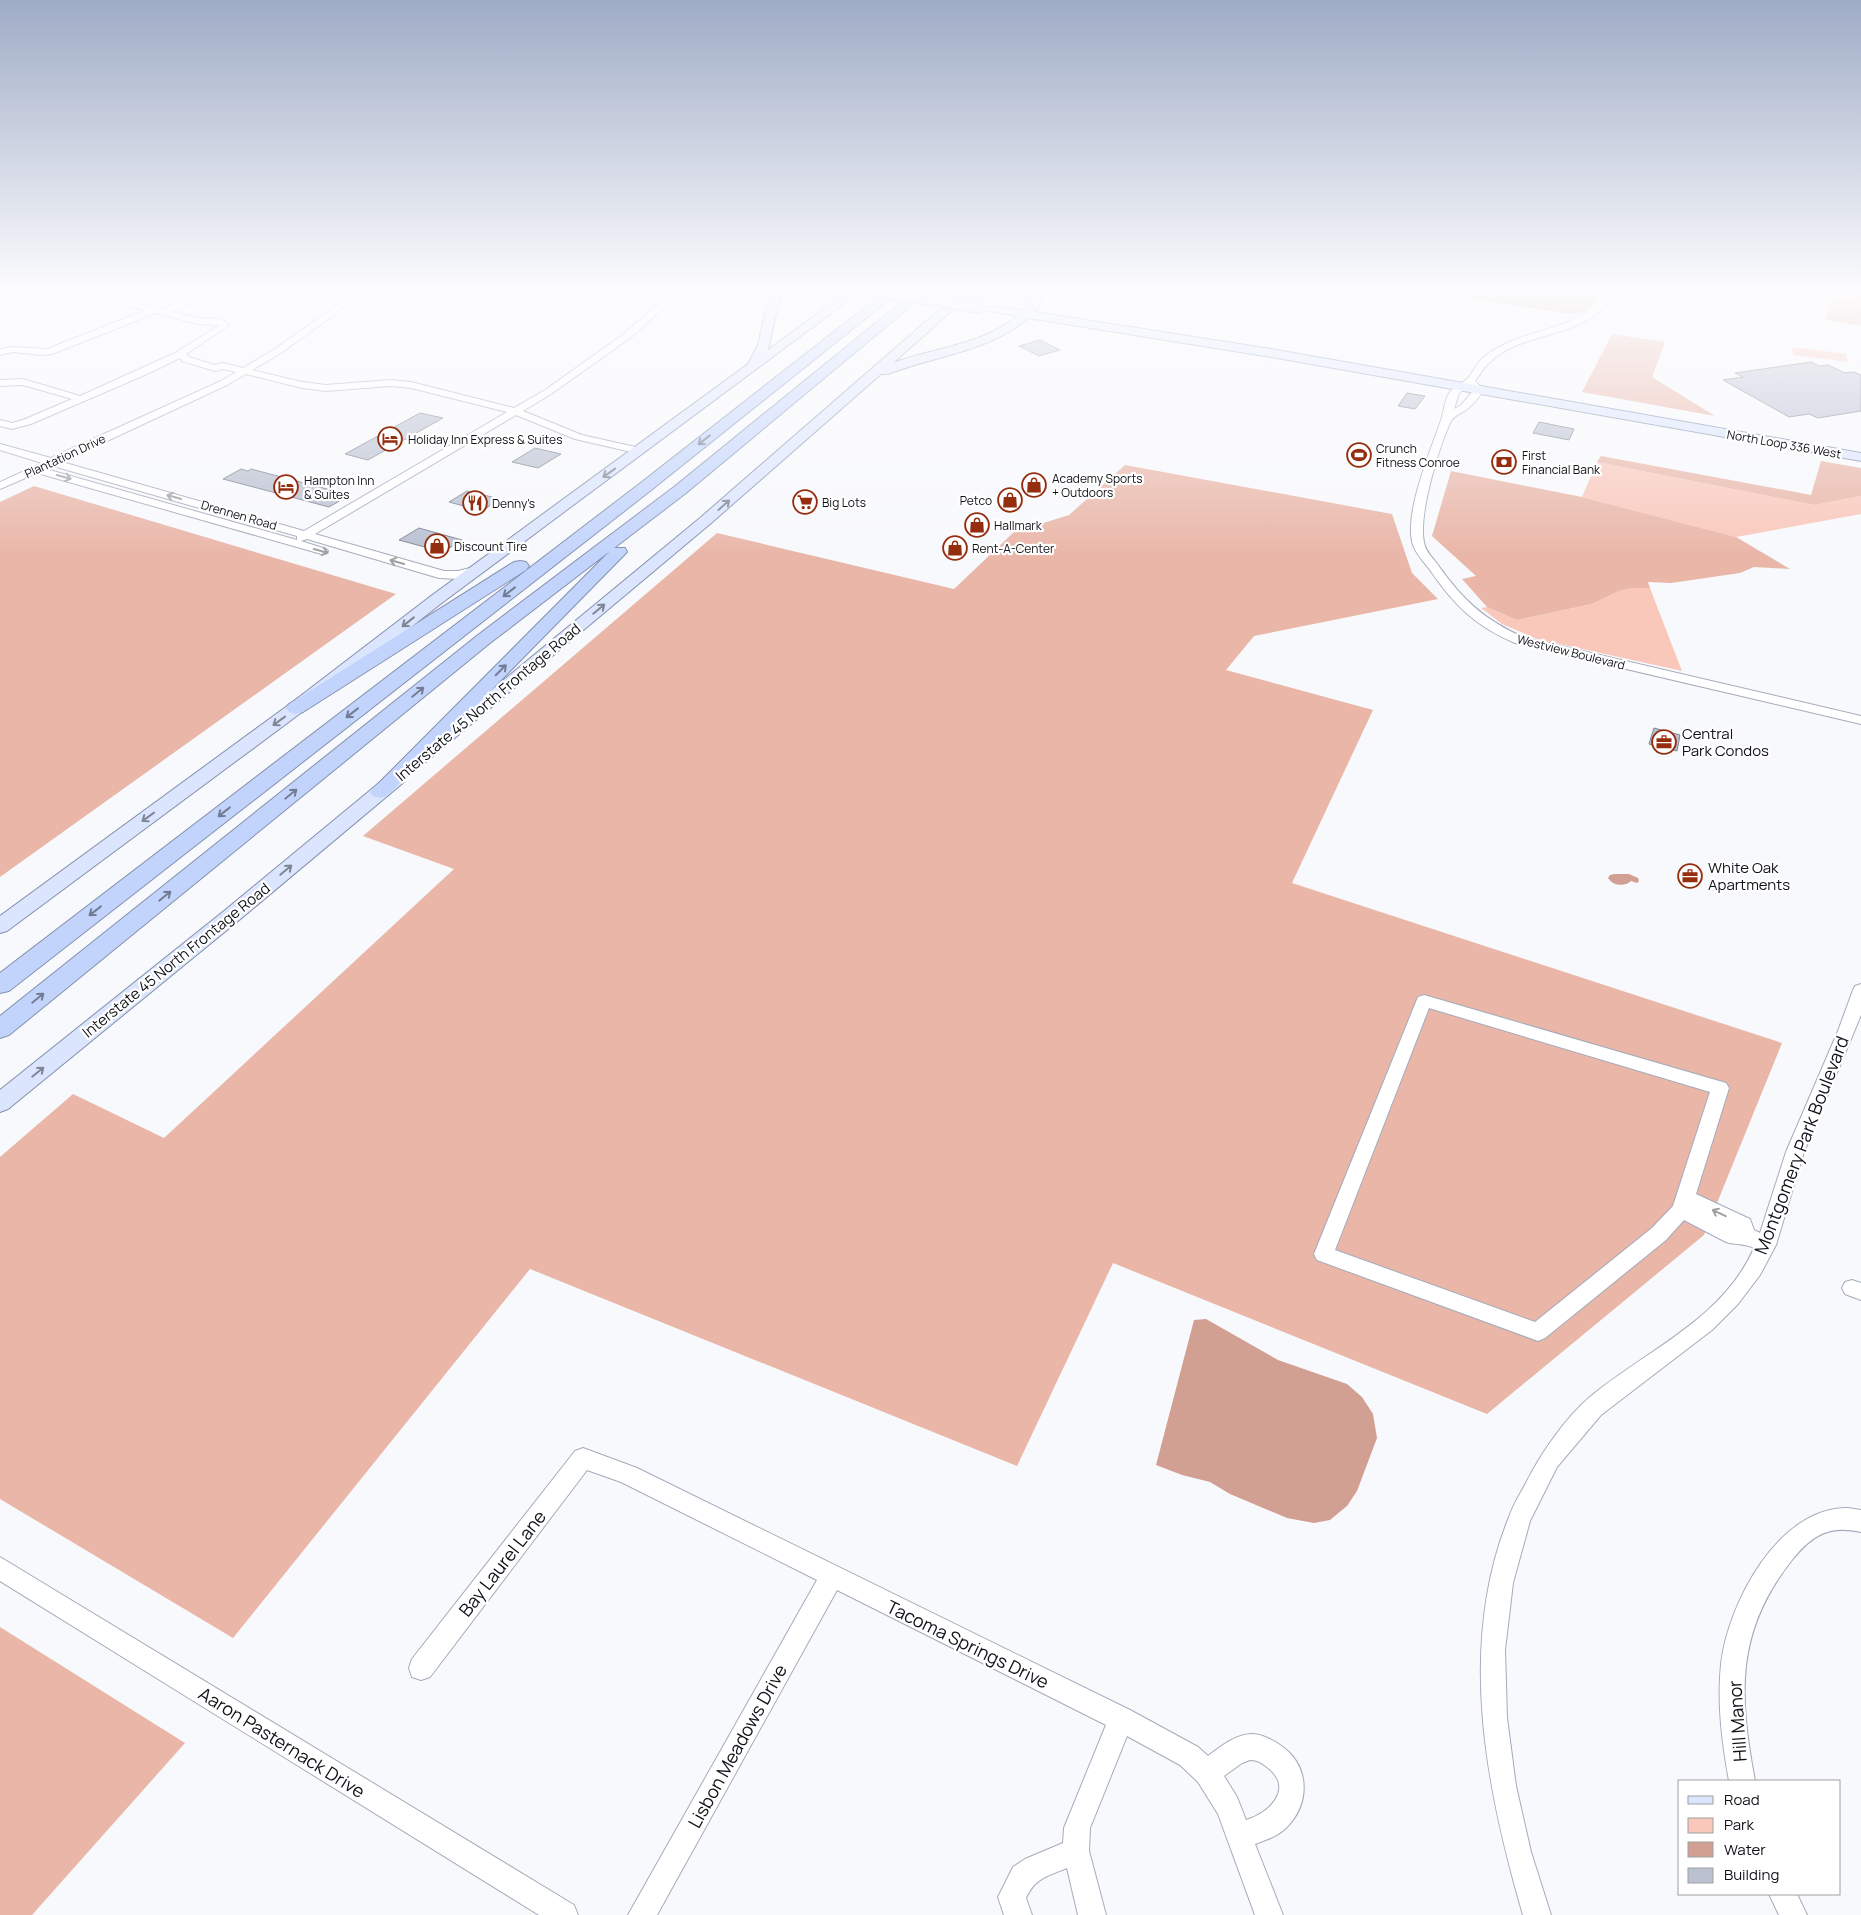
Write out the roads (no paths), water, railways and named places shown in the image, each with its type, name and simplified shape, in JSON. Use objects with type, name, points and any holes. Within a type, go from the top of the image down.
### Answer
[{"type":"highway","points":[[0,985],[781,380]]},
{"type":"highway","points":[[0,1029],[484,639],[680,490],[814,380]]},
{"type":"highway","points":[[296,708],[644,488]]},
{"type":"highway","points":[[380,792],[680,490]]},
{"type":"main road","points":[[0,926],[296,708],[437,599],[736,380]]},
{"type":"main road","points":[[861,382],[865,380]]},
{"type":"main road","name":"North Loop 336 West","points":[[1437,380],[1745,433],[1861,450]]},
{"type":"main road","name":"Interstate 45 North Frontage Road","points":[[0,1103],[224,922],[705,521],[861,382]]},
{"type":"main road","name":"North Loop 336 West","points":[[1745,433],[1861,457]]},
{"type":"street","points":[[0,424],[12,426],[27,422],[124,380]]},
{"type":"street","name":"Plantation Drive","points":[[0,486],[37,464],[204,380]]},
{"type":"street","name":"Plantation Drive","points":[[52,462],[163,412],[226,380]]},
{"type":"street","points":[[283,380],[326,388],[390,383],[411,385],[515,411],[579,437],[640,451]]},
{"type":"street","points":[[292,543],[548,392],[564,380]]},
{"type":"street","name":"Westview Boulevard","points":[[1448,417],[1464,407],[1472,380]]},
{"type":"street","points":[[0,383],[23,382],[81,399]]},
{"type":"street","name":"Westview Boulevard","points":[[1470,386],[1449,404],[1448,417],[1438,442],[1418,517],[1418,544],[1446,585],[1474,616],[1501,633],[1540,646],[1861,720]]},
{"type":"street","name":"Drennen Road","points":[[0,447],[37,464],[292,543],[432,583],[441,589],[437,599]]},
{"type":"street","name":"Drennen Road","points":[[0,459],[23,466],[52,462],[443,576],[458,576],[478,570]]},
{"type":"street","name":"Plantation Drive","points":[[0,476],[23,466]]},
{"type":"street","name":"Montgomery Park Boulevard","points":[[1537,1915],[1523,1873],[1504,1791],[1494,1716],[1494,1646],[1499,1592],[1510,1543],[1525,1503],[1546,1465],[1572,1431],[1594,1407],[1694,1335],[1722,1310],[1745,1281],[1756,1240],[1795,1153],[1861,990]]},
{"type":"street","points":[[1424,1001],[1720,1088],[1683,1203],[1659,1234],[1538,1332],[1324,1254],[1424,1001]]},
{"type":"street","points":[[1683,1203],[1733,1236],[1756,1240]]},
{"type":"street","name":"Tacoma Springs Drive","points":[[583,1458],[629,1475],[1121,1719],[1189,1756],[1207,1773],[1228,1806],[1269,1915]]},
{"type":"street","name":"Bay Laurel Lane","points":[[420,1668],[583,1458]]},
{"type":"street","name":"Hill Manor","points":[[1742,1780],[1736,1748],[1731,1692],[1738,1637],[1749,1607],[1771,1571],[1792,1543],[1811,1527],[1830,1519],[1861,1521]]},
{"type":"street","name":"Aaron Pasternack Drive","points":[[0,1568],[564,1915]]},
{"type":"street","name":"Lisbon Meadows Drive","points":[[642,1915],[832,1577]]},
{"type":"street","points":[[1092,1915],[1076,1851],[1077,1828],[1121,1719]]},
{"type":"street","points":[[1207,1773],[1237,1752],[1250,1747],[1264,1750],[1290,1770],[1294,1785],[1286,1804],[1276,1819],[1256,1831],[1238,1836]]},
{"type":"street","points":[[1018,1915],[1012,1897],[1022,1876],[1034,1868],[1076,1851]]},
{"type":"street","points":[[1783,1895],[1792,1915]]},
{"type":"water","points":[[1614,874],[1629,874],[1638,878],[1639,881],[1637,883],[1631,881],[1619,885],[1608,878]]},
{"type":"water","points":[[1206,1319],[1278,1360],[1347,1384],[1362,1397],[1373,1414],[1377,1438],[1357,1491],[1347,1506],[1330,1520],[1314,1523],[1287,1518],[1230,1494],[1210,1482],[1182,1475],[1156,1465],[1194,1320]]},
{"type":"place","name":"Holiday Inn Express & Suites","points":[[390,439]]},
{"type":"place","name":"Crunch Fitness Conroe","points":[[1359,455]]},
{"type":"place","name":"First Financial Bank","points":[[1504,462]]},
{"type":"place","name":"Academy Sports + Outdoors","points":[[1034,485]]},
{"type":"place","name":"Hampton Inn & Suites","points":[[286,487]]},
{"type":"place","name":"Petco","points":[[1010,500]]},
{"type":"place","name":"Big Lots","points":[[805,502]]},
{"type":"place","name":"Denny's","points":[[475,503]]},
{"type":"place","name":"Hallmark","points":[[977,525]]},
{"type":"place","name":"Discount Tire","points":[[437,546]]},
{"type":"place","name":"Rent-A-Center","points":[[955,548]]},
{"type":"place","name":"Central Park Condos","points":[[1664,742]]},
{"type":"place","name":"White Oak Apartments","points":[[1690,876]]}]
